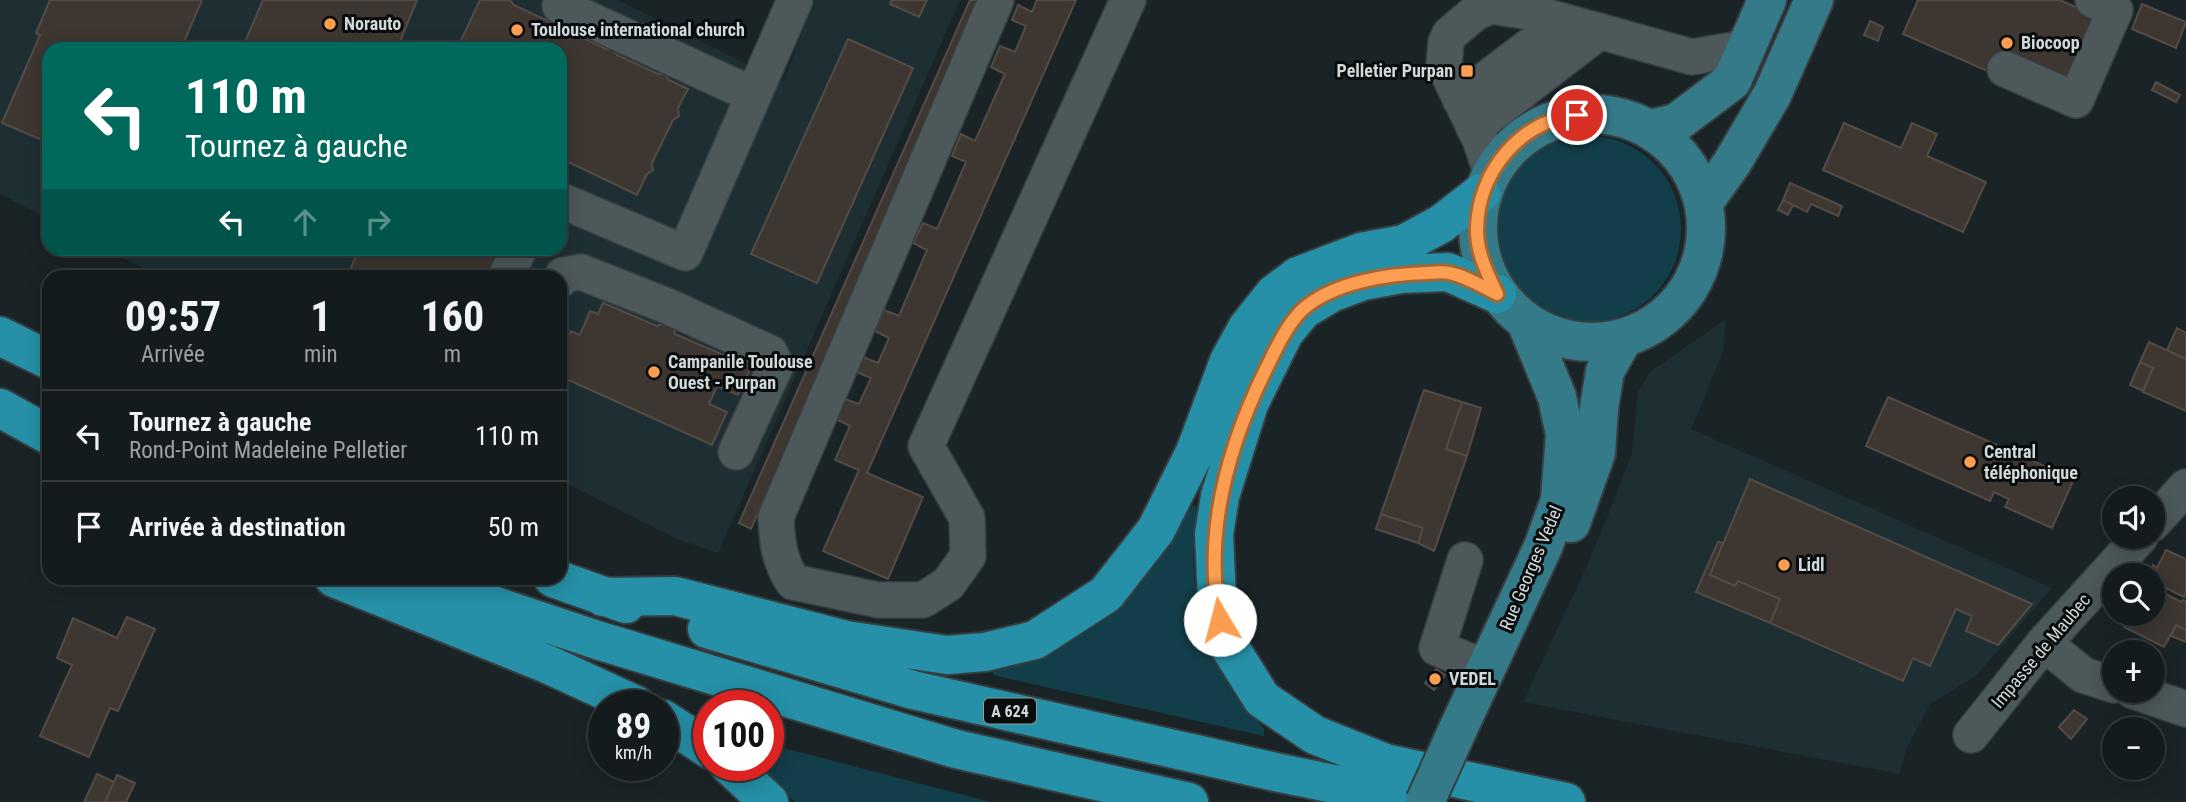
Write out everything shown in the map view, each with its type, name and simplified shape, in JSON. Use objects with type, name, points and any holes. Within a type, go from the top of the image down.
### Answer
[{"type":"highway","points":[[603,597],[675,596],[846,640],[947,655],[985,652],[1035,640],[1106,594],[1156,530],[1195,452],[1229,361],[1247,328],[1274,294],[1298,276],[1361,252],[1404,244],[1441,224],[1480,132]]},
{"type":"highway","points":[[1497,294],[1448,272],[1401,274],[1363,281],[1331,293],[1303,310],[1284,333],[1249,404],[1220,496],[1214,534],[1217,601],[1224,638],[1262,699],[1315,735],[1385,763],[1566,802]]},
{"type":"highway","points":[[0,336],[42,357]]},
{"type":"highway","points":[[1,408],[42,425]]},
{"type":"highway","points":[[1,408],[42,431]]},
{"type":"highway","name":"A 624","points":[[567,583],[779,652],[914,690],[1280,773],[1424,802]]},
{"type":"highway","points":[[351,585],[547,664],[603,690]]},
{"type":"highway","points":[[433,585],[597,640],[956,748],[1189,802]]},
{"type":"highway","points":[[746,781],[769,802]]},
{"type":"main road","points":[[1651,129],[1676,123],[1732,81],[1767,0]]},
{"type":"main road","points":[[1704,202],[1732,163],[1772,94],[1814,0]]},
{"type":"main road","points":[[1592,113],[1622,117],[1651,129],[1677,149],[1693,173],[1704,202],[1706,243],[1694,282],[1668,314],[1623,339],[1597,343],[1561,339],[1527,324],[1497,294],[1482,263],[1476,228],[1480,132],[1509,148],[1533,128],[1562,117],[1592,113]]},
{"type":"main road","name":"Rue Georges Vedel","points":[[1446,802],[1486,668],[1543,547],[1560,500],[1565,434],[1557,397],[1527,324]]},
{"type":"main road","name":"Rue Georges Vedel","points":[[1424,802],[1466,732],[1579,505],[1596,453],[1605,371],[1623,339]]},
{"type":"street","points":[[667,306],[685,253],[795,0]]},
{"type":"street","points":[[996,0],[776,517],[777,542],[783,568],[793,582],[878,600],[923,600],[948,584],[968,556],[967,518],[926,446],[1128,0]]},
{"type":"street","points":[[2005,69],[2076,100],[2115,10],[2093,0]]},
{"type":"street","points":[[560,6],[753,95]]},
{"type":"street","points":[[1480,132],[1444,65],[1446,42],[1450,34],[1476,12],[1491,6],[1530,12],[1692,57],[1745,48]]},
{"type":"street","points":[[1480,132],[1563,21]]},
{"type":"street","points":[[1480,132],[1600,32]]},
{"type":"street","points":[[567,203],[685,253]]},
{"type":"street","points":[[567,274],[580,272],[667,306],[770,353],[776,365],[736,453]]},
{"type":"street","points":[[2165,510],[2186,487]]},
{"type":"street","name":"Impasse de Maubec","points":[[1972,735],[2044,643],[2129,549]]},
{"type":"street","points":[[1465,559],[1437,648],[1486,668]]},
{"type":"street","points":[[2044,643],[2083,675],[2102,681]]},
{"type":"street","points":[[2165,702],[2186,709]]},
{"type":"shaded area","points":[[0,0],[617,0],[783,82],[815,0],[960,0],[718,553],[677,539],[567,484],[567,270],[147,270],[119,256],[567,256],[567,42],[42,42],[42,215],[0,194]]},
{"type":"shaded area","points":[[1588,136],[1624,143],[1654,163],[1674,193],[1681,229],[1674,265],[1654,295],[1624,315],[1588,322],[1552,315],[1522,295],[1502,265],[1495,229],[1502,193],[1522,163],[1552,143]]},
{"type":"shaded area","points":[[1726,319],[1723,352],[1691,429],[2052,588],[1976,676],[1930,704],[1905,752],[1900,774],[1523,702],[1587,566],[1632,453],[1638,392],[1650,372]]},
{"type":"shaded area","points":[[1193,505],[1197,508],[1194,572],[1204,627],[1213,653],[1227,678],[1264,729],[1264,736],[993,675],[993,668],[1171,538]]},
{"type":"shaded area","points":[[784,748],[991,802],[795,802],[773,781],[784,781]]},
{"type":"building","points":[[50,0],[202,0],[184,42],[42,42],[42,140],[2,123],[40,35],[36,33]]},
{"type":"building","name":"Norauto","points":[[263,0],[417,0],[400,42],[245,42]]},
{"type":"building","points":[[480,0],[510,0],[514,5],[556,25],[563,24],[567,30],[606,49],[613,49],[617,55],[658,74],[665,74],[669,80],[688,89],[678,108],[679,116],[673,120],[652,163],[653,170],[647,174],[637,195],[567,161],[567,42],[460,42]]},
{"type":"building","points":[[892,0],[927,0],[919,17],[890,4]]},
{"type":"building","points":[[970,0],[984,0],[751,529],[739,523]]},
{"type":"building","points":[[1037,0],[1076,0],[867,473],[923,497],[888,579],[823,551],[859,470],[835,460],[850,426],[836,419],[845,399],[859,404],[871,378],[857,372],[863,357],[878,363],[889,338],[875,331],[884,310],[899,316],[927,250],[913,243],[923,223],[937,229],[966,162],[952,156],[961,134],[975,141],[1005,74],[991,67],[1000,46],[1015,52],[1026,26],[1012,20],[1018,5],[1032,12]]},
{"type":"building","name":"Biocoop","points":[[1918,0],[2060,0],[2100,18],[2071,83],[2001,52],[1992,73],[1903,34]]},
{"type":"building","points":[[2142,4],[2186,22],[2176,48],[2132,29]]},
{"type":"building","points":[[1870,21],[1883,27],[1878,41],[1864,35]]},
{"type":"building","points":[[848,39],[913,68],[817,283],[751,254]]},
{"type":"building","points":[[2156,82],[2180,95],[2176,102],[2152,90]]},
{"type":"building","points":[[1844,123],[1901,148],[1912,123],[1937,134],[1927,156],[1986,182],[1963,232],[1823,170]]},
{"type":"building","points":[[1790,183],[1842,206],[1838,216],[1811,204],[1807,212],[1783,200]]},
{"type":"building","points":[[1783,200],[1793,205],[1788,215],[1778,210]]},
{"type":"building","points":[[356,256],[501,256],[495,270],[351,268]]},
{"type":"building","name":"Campanile Toulouse Ouest - Purpan","points":[[603,303],[657,326],[666,322],[673,325],[675,334],[751,367],[738,395],[717,386],[709,404],[727,412],[712,445],[567,379],[567,340],[571,331],[580,335],[590,311],[598,314]]},
{"type":"building","points":[[2177,328],[2186,333],[2186,359],[2167,350]]},
{"type":"building","points":[[2149,342],[2186,359],[2186,411],[2143,392],[2153,368],[2140,362]]},
{"type":"building","points":[[2140,362],[2153,368],[2143,391],[2130,385]]},
{"type":"building","points":[[1424,390],[1462,402],[1446,449],[1467,456],[1434,551],[1418,543],[1423,528],[1381,514]]},
{"type":"building","name":"Central téléphonique","points":[[1888,397],[2074,479],[2052,528],[2005,507],[2009,499],[1994,492],[1990,501],[1866,446]]},
{"type":"building","points":[[1462,402],[1481,408],[1467,456],[1446,449]]},
{"type":"building","points":[[1750,479],[2032,604],[1998,645],[1966,631],[1972,616],[1956,609],[1930,666],[1913,658],[1903,681],[1770,623],[1780,599],[1738,581],[1735,586],[1710,575]]},
{"type":"building","points":[[1381,514],[1423,528],[1418,543],[1376,529]]},
{"type":"building","points":[[1718,542],[1723,543],[1710,575],[1735,586],[1738,581],[1780,599],[1770,623],[1696,592]]},
{"type":"building","points":[[2166,550],[2186,559],[2184,597],[2165,588],[2165,563],[2160,563]]},
{"type":"building","points":[[2165,594],[2181,602],[2186,601],[2186,630],[2176,625],[2165,645],[2165,640],[2150,640],[2124,627],[2165,626]]},
{"type":"building","points":[[127,617],[155,629],[118,711],[110,708],[89,757],[40,736],[72,665],[57,658],[73,618],[117,638]]},
{"type":"building","points":[[2176,625],[2186,630],[2186,642],[2171,636]]},
{"type":"building","name":"VEDEL","points":[[1436,669],[1445,675],[1434,690],[1425,683]]},
{"type":"building","points":[[2074,710],[2087,719],[2071,739],[2059,727]]},
{"type":"building","points":[[97,774],[114,782],[105,802],[84,802]]},
{"type":"building","points":[[117,775],[135,783],[126,802],[105,802]]},
{"type":"place","name":"Norauto","points":[[330,24]]},
{"type":"place","name":"Toulouse international church","points":[[517,30]]},
{"type":"place","name":"Biocoop","points":[[2007,43]]},
{"type":"place","name":"Pelletier Purpan","points":[[1467,71]]},
{"type":"place","name":"Campanile Toulouse Ouest - Purpan","points":[[654,372]]},
{"type":"place","name":"Central téléphonique","points":[[1970,462]]},
{"type":"place","name":"Lidl","points":[[1784,565]]},
{"type":"place","name":"VEDEL","points":[[1435,679]]},
{"type":"route","points":[[1220,620],[1214,569],[1214,534],[1220,496],[1249,404],[1284,333],[1303,310],[1331,293],[1363,281],[1401,274],[1448,272],[1497,294],[1482,263],[1476,228],[1481,193],[1491,172],[1509,148],[1533,128],[1562,117],[1577,115]]}]
